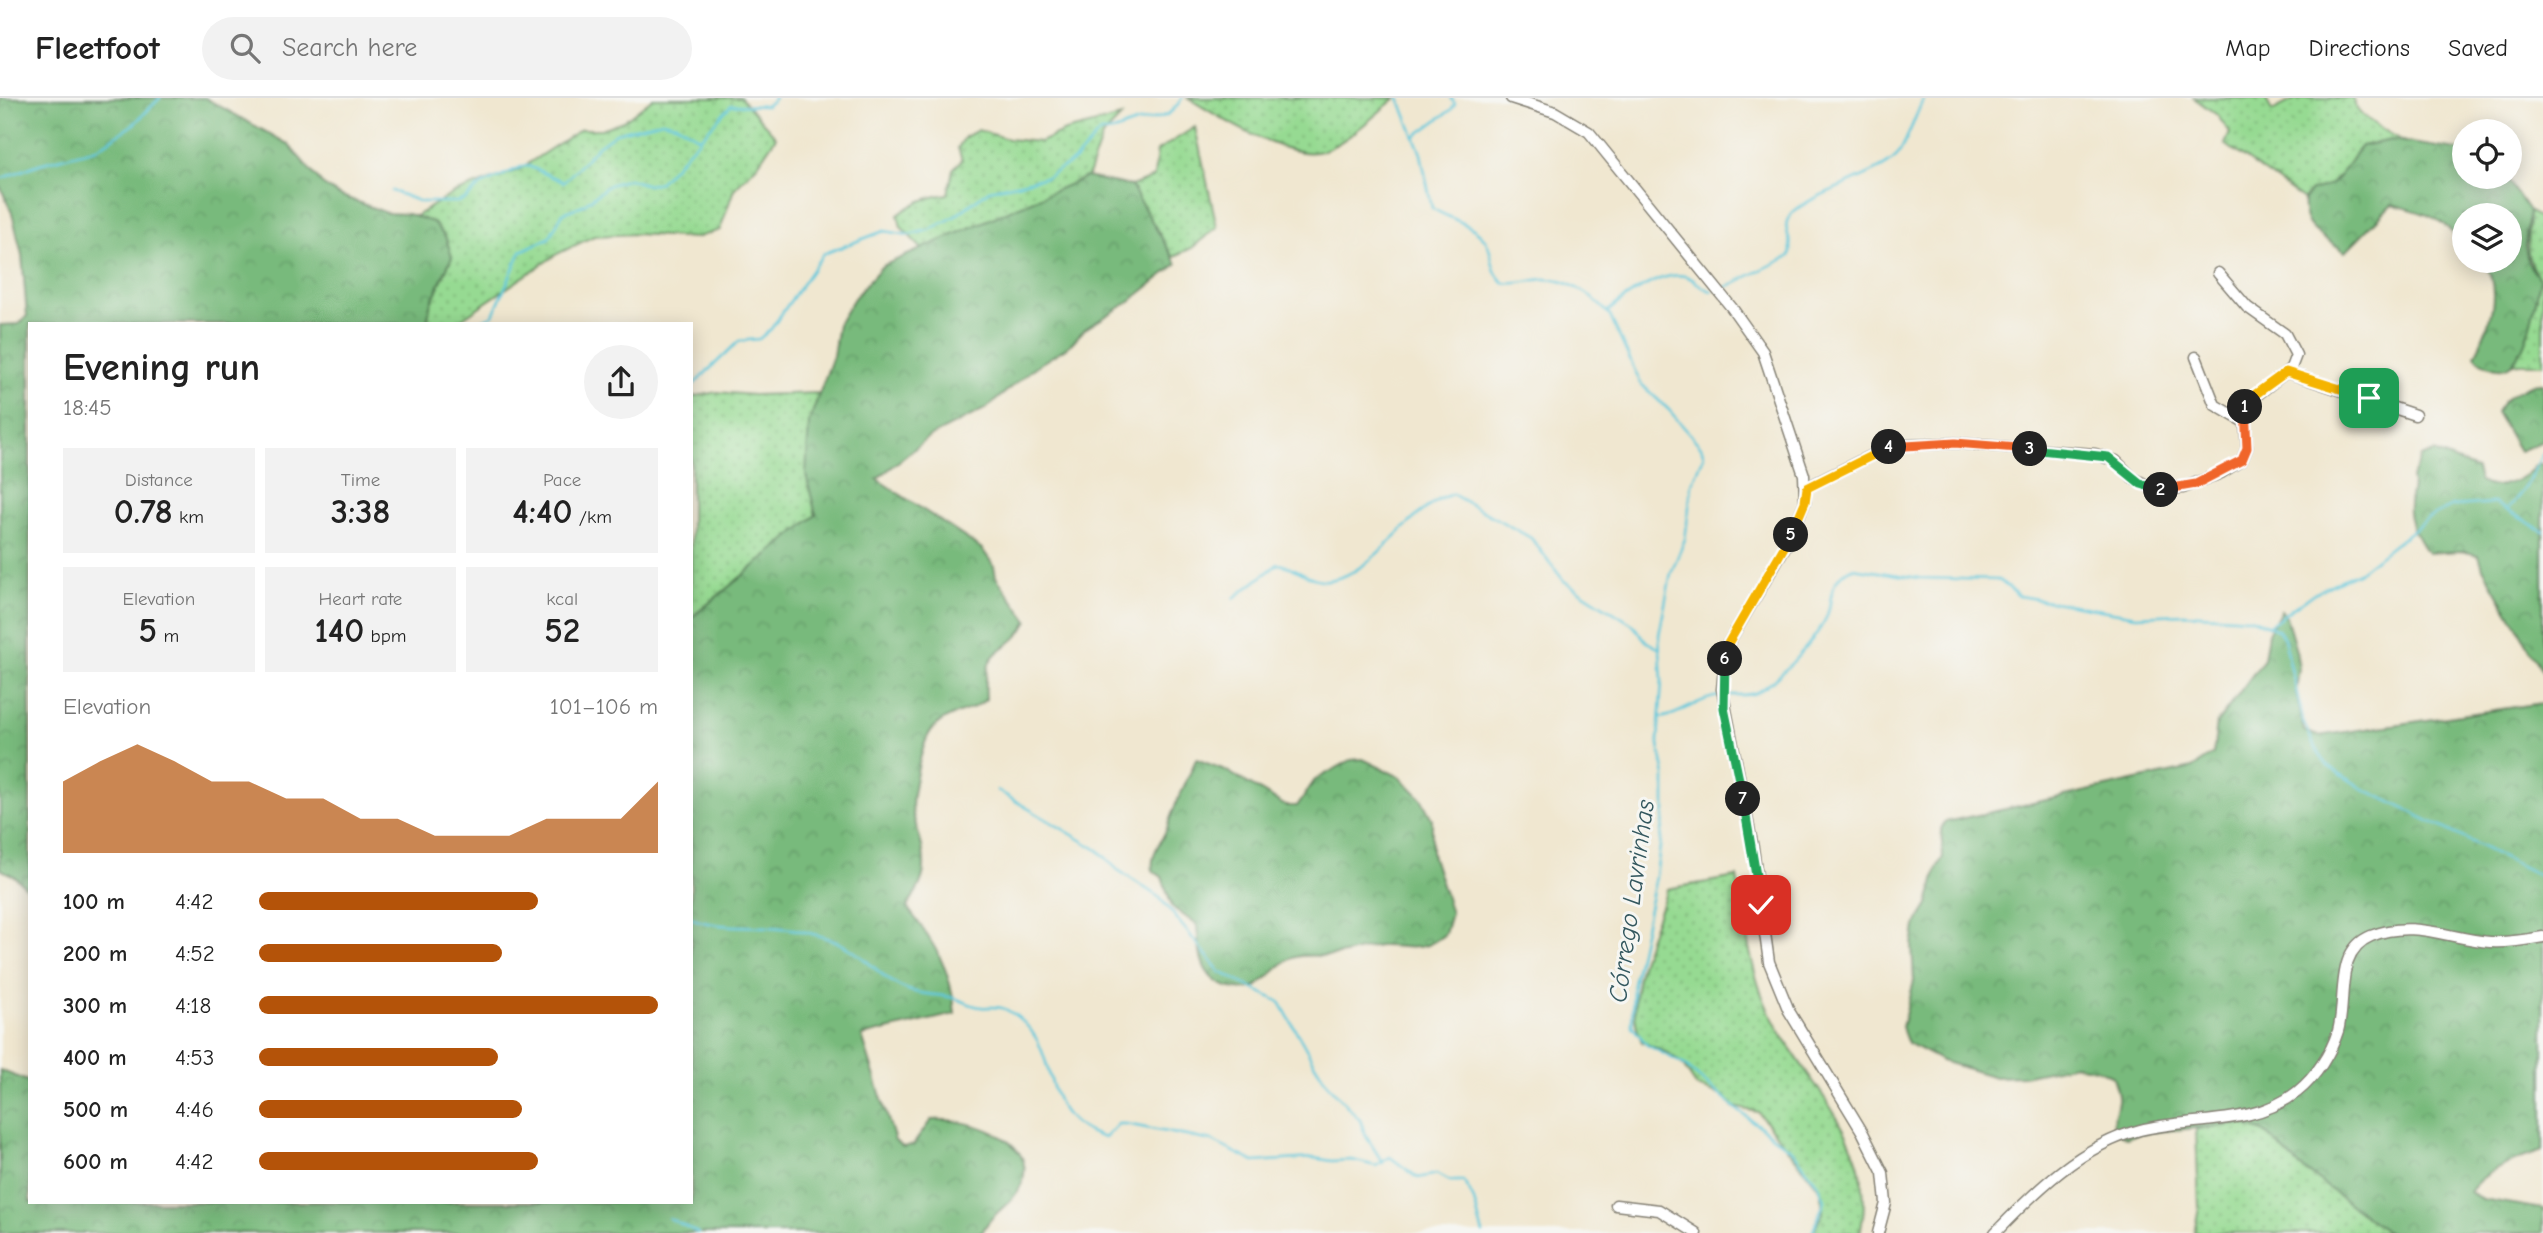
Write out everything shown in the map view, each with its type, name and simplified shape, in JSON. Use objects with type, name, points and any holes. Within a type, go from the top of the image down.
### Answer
[{"type":"street","points":[[1511,98],[1555,112],[1590,132],[1732,308],[1763,352],[1807,488],[1805,502],[1788,542],[1726,647],[1722,689],[1754,848],[1769,962],[1789,1011],[1870,1144],[1883,1173],[1886,1203],[1878,1233]]},
{"type":"street","points":[[1807,488],[1890,446],[1955,443],[2095,454],[2116,461],[2141,484],[2172,489],[2196,484],[2242,460],[2247,448],[2244,422],[2247,403],[2286,372],[2296,359],[2295,349],[2285,334],[2246,307],[2218,273]]},
{"type":"street","points":[[2196,357],[2215,405],[2244,422]]},
{"type":"street","points":[[2286,372],[2415,415]]},
{"type":"street","points":[[1995,1233],[2058,1174],[2120,1136],[2163,1125],[2236,1117],[2268,1109],[2299,1091],[2328,1055],[2338,1031],[2346,966],[2357,946],[2369,936],[2424,928],[2490,942],[2543,937]]},
{"type":"street","points":[[1616,1205],[1659,1209],[1696,1233]]},
{"type":"green space","points":[[0,98],[205,98],[288,144],[322,184],[339,195],[387,213],[408,214],[433,222],[446,238],[452,257],[430,305],[427,322],[28,322],[28,889],[14,876],[0,869],[0,325],[19,324],[27,316],[22,255],[12,213],[0,186]]},
{"type":"green space","points":[[653,98],[741,98],[776,137],[758,164],[734,189],[720,230],[695,238],[636,234],[594,236],[557,254],[457,322],[427,322],[430,305],[452,257],[414,217],[454,193],[518,170],[581,129],[601,129],[623,121]]},
{"type":"green space","points":[[1188,98],[1396,98],[1340,142],[1321,151],[1307,152],[1290,149],[1253,135]]},
{"type":"green space","points":[[2194,98],[2265,98],[2272,111],[2297,98],[2352,98],[2366,118],[2405,142],[2392,140],[2361,146],[2335,180],[2329,185],[2311,190],[2304,200],[2225,144],[2230,133],[2217,115]]},
{"type":"green space","points":[[1121,117],[1102,137],[1087,178],[922,249],[901,227],[898,215],[904,210],[922,201],[948,194],[953,169],[962,160],[958,148],[965,137],[978,130],[1008,139],[1040,142],[1065,131]]},
{"type":"green space","points":[[1195,127],[1217,227],[1192,248],[1173,257],[1131,186],[1154,177],[1157,151]]},
{"type":"green space","points":[[2392,140],[2452,149],[2452,189],[2514,189],[2529,211],[2525,246],[2528,263],[2540,280],[2527,336],[2514,362],[2504,368],[2493,367],[2475,355],[2492,308],[2489,273],[2522,273],[2522,203],[2452,203],[2452,233],[2430,216],[2392,204],[2345,252],[2310,226],[2304,211],[2304,200],[2311,190],[2329,185],[2335,180],[2361,146]]},
{"type":"green space","points":[[1086,177],[1131,186],[1177,264],[1129,302],[1085,329],[1069,346],[1035,367],[987,408],[929,437],[877,479],[982,549],[994,566],[996,577],[1028,621],[1020,633],[992,658],[986,680],[986,699],[973,708],[944,719],[931,731],[920,759],[915,785],[912,807],[922,847],[924,873],[907,907],[940,957],[950,984],[955,1014],[862,1036],[895,1141],[903,1147],[913,1145],[931,1120],[945,1120],[978,1126],[995,1133],[1019,1153],[1024,1167],[1022,1183],[1014,1197],[990,1220],[982,1233],[0,1233],[0,1070],[28,1081],[28,1204],[693,1204],[693,616],[816,515],[806,475],[809,422],[833,356],[838,324],[854,298],[882,266]]},
{"type":"green space","points":[[2529,211],[2543,222],[2543,364],[2513,364],[2527,337],[2540,281],[2528,254]]},
{"type":"green space","points":[[2543,383],[2543,441],[2519,451],[2496,412],[2504,401],[2516,392],[2530,385]]},
{"type":"green space","points":[[717,392],[753,395],[819,393],[810,424],[807,454],[816,515],[693,616],[693,397]]},
{"type":"green space","points":[[2434,452],[2476,469],[2479,481],[2494,486],[2510,483],[2537,464],[2543,464],[2543,672],[2483,568],[2479,555],[2461,551],[2427,553],[2417,537],[2409,511],[2411,478],[2421,457]]},
{"type":"green space","points":[[2281,610],[2286,617],[2296,651],[2299,668],[2296,692],[2304,731],[2318,736],[2543,703],[2543,1151],[2493,1171],[2469,1192],[2482,1199],[2543,1209],[2543,1233],[2388,1233],[2297,1164],[2266,1133],[2243,1124],[2139,1133],[2127,1138],[2113,1126],[2118,1097],[2113,1077],[2096,1069],[2075,1065],[2023,1076],[1995,1077],[1942,1061],[1908,1043],[1902,1027],[1914,981],[1912,945],[1915,926],[1928,905],[1937,868],[1943,857],[1941,829],[1946,822],[2192,768],[2213,754],[2217,723],[2264,659],[2268,633]]},
{"type":"green space","points":[[1196,759],[1225,770],[1286,806],[1297,806],[1315,780],[1351,760],[1363,759],[1400,777],[1421,798],[1432,819],[1432,854],[1451,913],[1445,934],[1421,947],[1380,946],[1339,955],[1290,959],[1260,984],[1251,988],[1241,990],[1218,982],[1211,977],[1202,962],[1197,925],[1172,907],[1162,877],[1153,871],[1155,853]]},
{"type":"green space","points":[[1737,877],[1752,960],[1767,1007],[1850,1141],[1860,1170],[1864,1200],[1860,1233],[1812,1233],[1823,1213],[1821,1190],[1758,1112],[1733,1107],[1723,1096],[1697,1087],[1682,1064],[1670,1054],[1642,1042],[1636,1024],[1637,985],[1647,945],[1667,889]]},
{"type":"green space","points":[[2243,1124],[2266,1133],[2297,1164],[2388,1233],[2194,1233],[2199,1207],[2196,1129]]},
{"type":"waterway","points":[[3,178],[39,164],[96,149],[134,124],[160,98]]},
{"type":"waterway","points":[[479,322],[493,315],[521,251],[549,238],[563,213],[583,205],[609,185],[629,179],[648,185],[660,182],[731,105],[766,106],[775,98]]},
{"type":"waterway","points":[[693,385],[739,341],[759,339],[771,329],[823,254],[884,231],[909,235],[929,230],[954,217],[989,190],[1047,177],[1075,160],[1100,132],[1113,131],[1166,115],[1182,98]]},
{"type":"waterway","name":"Córrego Lavrinhas","points":[[1399,98],[1421,154],[1432,208],[1481,235],[1489,247],[1493,266],[1505,283],[1553,280],[1571,285],[1597,302],[1610,316],[1641,384],[1669,410],[1701,447],[1704,456],[1692,484],[1685,539],[1671,573],[1659,635],[1662,681],[1658,740],[1665,776],[1665,810],[1656,876],[1633,984],[1632,1026],[1647,1045],[1683,1064],[1740,1112],[1793,1151],[1819,1186],[1825,1200],[1812,1233]]},
{"type":"waterway","points":[[1414,137],[1451,110],[1455,104],[1451,98]]},
{"type":"waterway","points":[[1722,289],[1790,256],[1787,224],[1795,211],[1821,195],[1886,165],[1896,157],[1924,98]]},
{"type":"waterway","points":[[392,191],[421,202],[457,202],[466,199],[481,185],[526,165],[564,182],[598,146],[616,133],[662,121],[676,124],[700,138]]},
{"type":"waterway","points":[[1607,312],[1645,286],[1668,277],[1688,277],[1712,291]]},
{"type":"waterway","points":[[2507,510],[2525,488],[2543,453]]},
{"type":"waterway","points":[[1234,598],[1278,564],[1321,580],[1345,576],[1376,555],[1421,513],[1452,494],[1531,538],[1564,581],[1632,624],[1647,642],[1658,648]]},
{"type":"waterway","points":[[2268,626],[2314,593],[2359,572],[2427,519],[2453,506],[2494,503],[2543,531]]},
{"type":"waterway","points":[[1728,695],[1755,693],[1784,671],[1821,627],[1826,618],[1834,584],[1852,568],[1919,578],[1999,580],[2019,596],[2136,616],[2184,614],[2250,618],[2278,630],[2284,638],[2303,719],[2315,748],[2328,766],[2362,788],[2543,877]]},
{"type":"waterway","points":[[1660,718],[1676,714],[1712,697],[1721,696]]},
{"type":"waterway","points":[[997,790],[1098,850],[1118,870],[1160,898],[1220,972],[1280,1002],[1328,1085],[1360,1120],[1366,1136],[1383,1163]]},
{"type":"waterway","points":[[693,919],[729,926],[784,928],[820,936],[849,948],[900,987],[918,993],[950,997],[977,1006],[1007,1010],[1026,1025],[1038,1042],[1057,1098],[1066,1114],[1081,1128],[1105,1138],[1118,1124],[1126,1124],[1212,1141],[1254,1162],[1314,1158],[1352,1160],[1376,1166],[1390,1157],[1418,1178],[1437,1174],[1450,1181],[1463,1181],[1474,1200],[1483,1233]]},
{"type":"waterway","points":[[669,1218],[698,1233]]},
{"type":"route","points":[[1761,905],[1754,848],[1724,708],[1722,689],[1726,647],[1788,542],[1805,502],[1807,488],[1890,446],[1955,443],[2095,454],[2116,461],[2141,484],[2162,490],[2183,488],[2236,466],[2246,456],[2244,412],[2247,403],[2286,372],[2369,398]]}]
